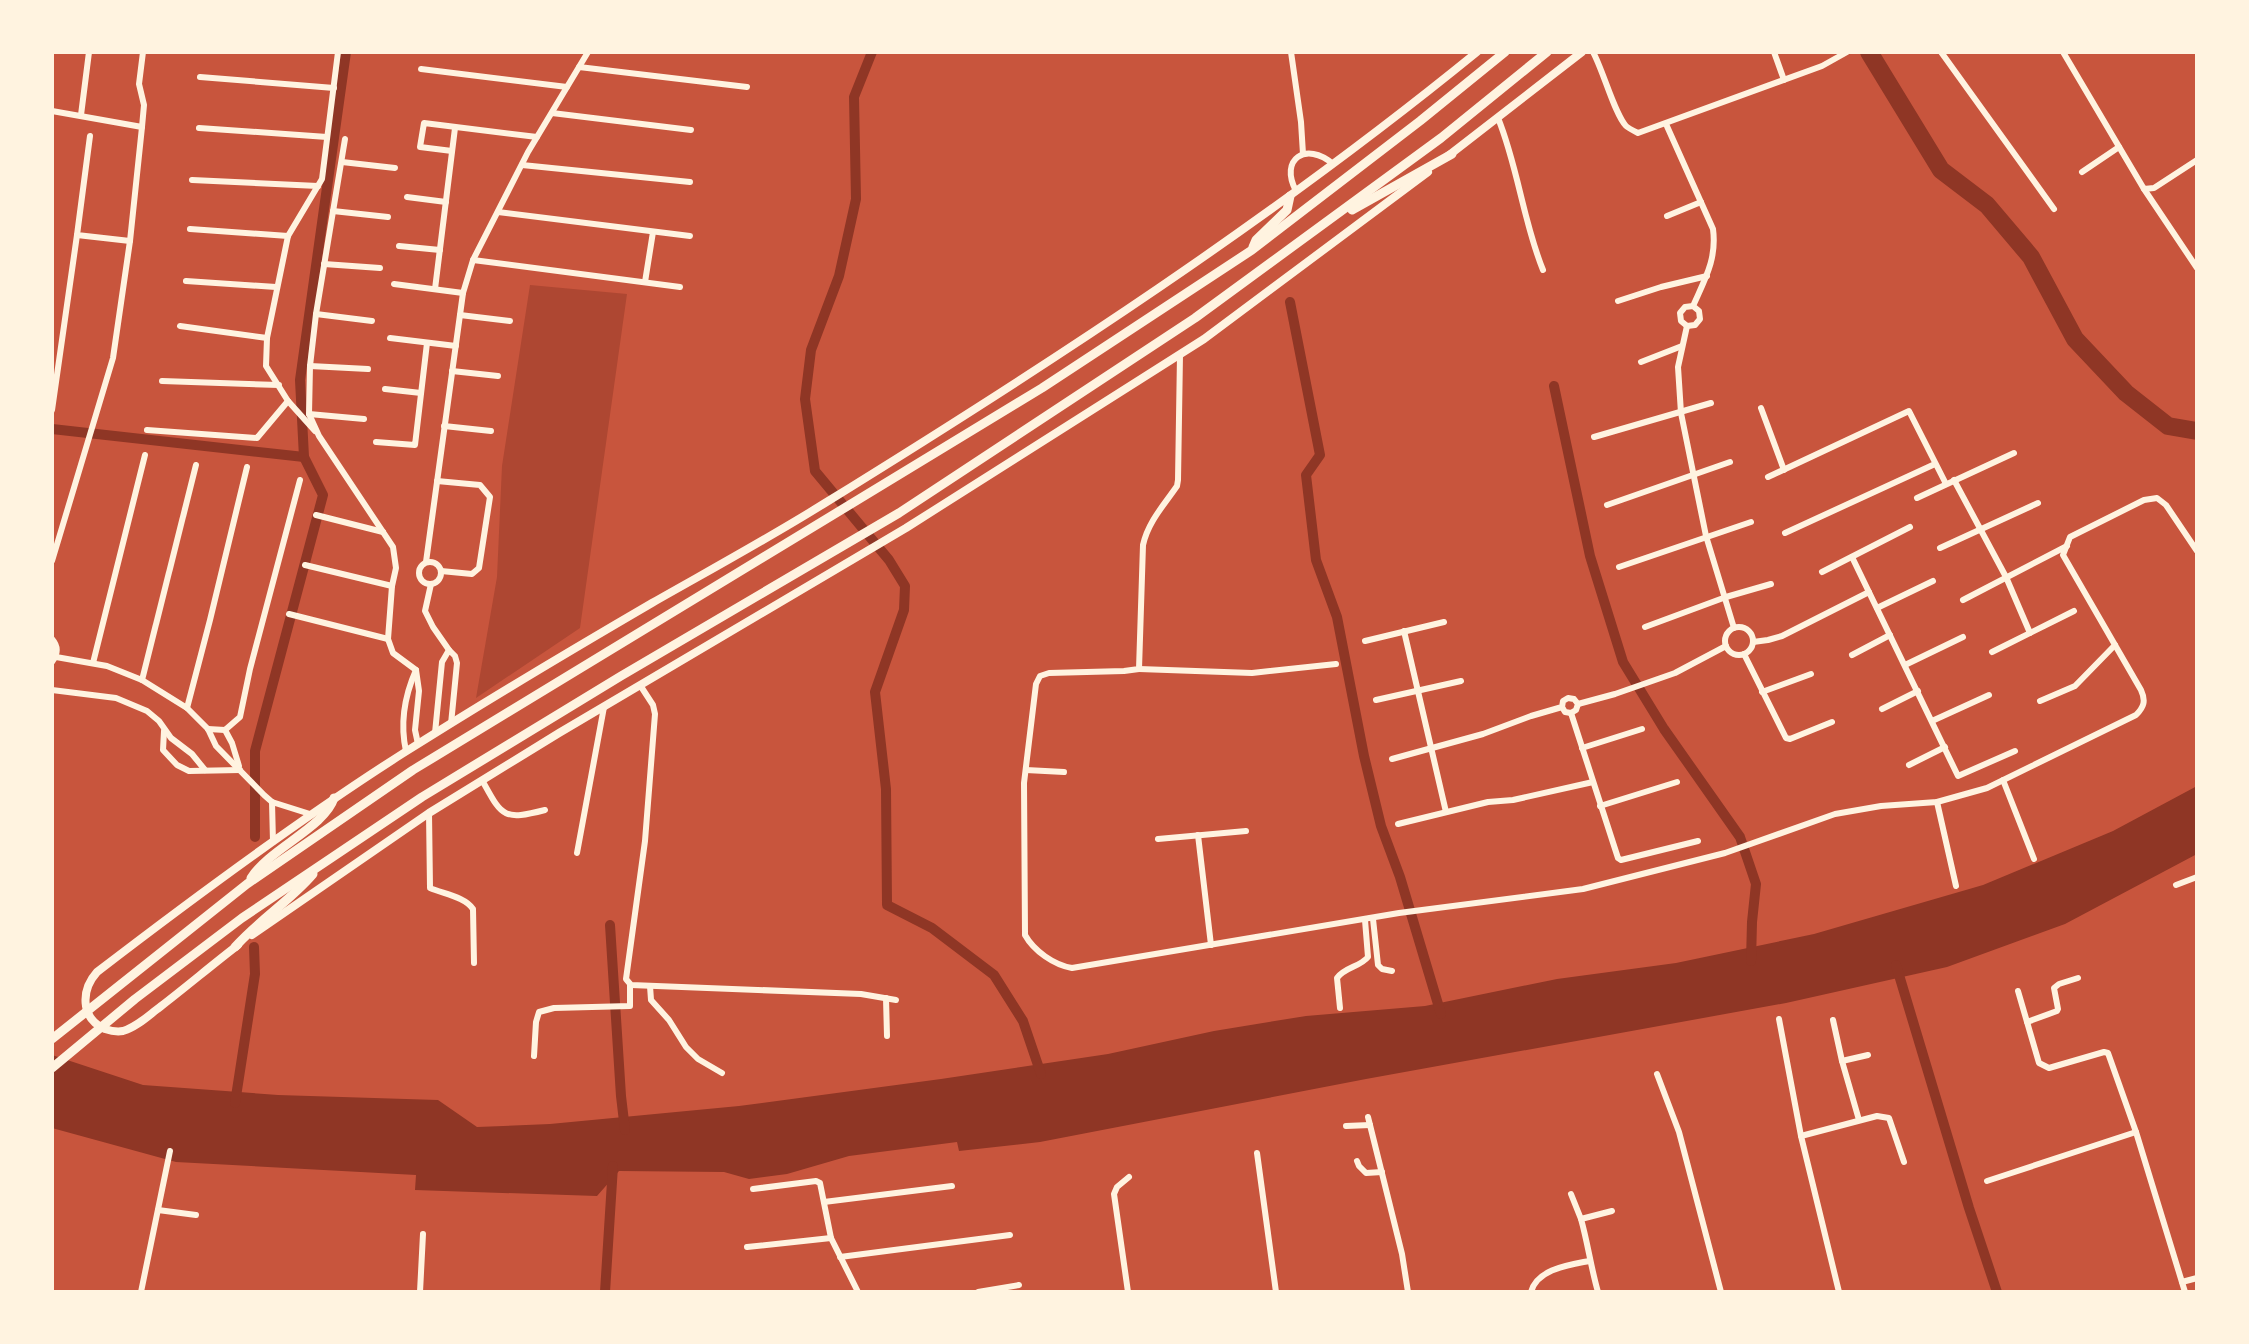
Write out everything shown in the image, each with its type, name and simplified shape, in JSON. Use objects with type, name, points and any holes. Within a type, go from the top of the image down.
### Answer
[{"type":"main road","points":[[1477,52],[1293,194],[1006,390],[828,501],[435,733],[310,814],[97,972],[87,986],[85,997],[91,1017],[98,1025],[121,1032],[147,1016],[314,890],[429,813],[888,538],[1204,339],[1452,154],[1582,52]]},
{"type":"main road","points":[[52,1039],[247,884],[413,770],[1042,388],[1252,250],[1505,52]]},
{"type":"main road","points":[[52,1068],[135,999],[242,918],[422,797],[879,525],[1171,334],[1441,138],[1547,52]]},
{"type":"main road","points":[[1327,222],[1452,154]]},
{"type":"main road","points":[[1252,250],[1256,240],[1287,210],[1293,194]]},
{"type":"main road","points":[[247,884],[263,862],[327,812],[334,798]]},
{"type":"main road","points":[[235,947],[297,891],[323,862]]},
{"type":"street","points":[[81,115],[89,52]]},
{"type":"street","points":[[52,561],[113,358],[142,127],[144,105],[139,84],[143,52]]},
{"type":"street","points":[[338,52],[322,179],[288,236],[267,338],[266,366],[288,401],[319,436],[393,547],[396,568],[388,639],[393,653],[416,670],[419,691],[415,730],[418,744]]},
{"type":"street","points":[[431,584],[421,580],[418,574],[426,562],[463,293],[473,260],[522,165],[588,52]]},
{"type":"street","points":[[1291,52],[1303,154]]},
{"type":"street","points":[[1593,52],[1619,116],[1627,127],[1638,133],[1822,66],[1845,53]]},
{"type":"street","points":[[1774,52],[1784,80]]},
{"type":"street","points":[[1941,52],[2054,209]]},
{"type":"street","points":[[2063,52],[2135,174],[2197,268]]},
{"type":"street","points":[[579,67],[747,87]]},
{"type":"street","points":[[421,69],[567,87]]},
{"type":"street","points":[[200,77],[334,88]]},
{"type":"street","points":[[52,111],[142,127]]},
{"type":"street","points":[[552,113],[691,130]]},
{"type":"street","points":[[1498,118],[1510,149],[1532,243],[1543,270]]},
{"type":"street","points":[[452,151],[420,147],[424,123],[537,137]]},
{"type":"street","points":[[1666,124],[1713,229],[1715,247],[1707,276],[1693,306]]},
{"type":"street","points":[[199,128],[327,137]]},
{"type":"street","points":[[435,289],[455,128]]},
{"type":"street","points":[[52,410],[90,136]]},
{"type":"street","points":[[319,436],[309,414],[310,366],[345,139]]},
{"type":"street","points":[[2082,172],[2119,147]]},
{"type":"street","points":[[1293,194],[1292,165],[1303,154],[1319,154],[1333,164]]},
{"type":"street","points":[[2144,187],[2154,188],[2197,160]]},
{"type":"street","points":[[342,162],[395,168]]},
{"type":"street","points":[[522,165],[690,182]]},
{"type":"street","points":[[192,180],[318,186]]},
{"type":"street","points":[[407,197],[446,202]]},
{"type":"street","points":[[1667,216],[1701,202]]},
{"type":"street","points":[[333,211],[388,217]]},
{"type":"street","points":[[498,212],[690,236]]},
{"type":"street","points":[[190,229],[288,236]]},
{"type":"street","points":[[645,282],[653,232]]},
{"type":"street","points":[[77,235],[130,241]]},
{"type":"street","points":[[399,246],[440,250]]},
{"type":"street","points":[[473,260],[680,287]]},
{"type":"street","points":[[324,264],[380,268]]},
{"type":"street","points":[[1618,301],[1707,276]]},
{"type":"street","points":[[186,281],[276,287]]},
{"type":"street","points":[[394,284],[463,293]]},
{"type":"street","points":[[1693,306],[1699,311],[1700,319],[1695,325],[1687,326],[1681,321],[1680,313],[1685,307],[1693,306]]},
{"type":"street","points":[[316,314],[372,321]]},
{"type":"street","points":[[460,315],[510,321]]},
{"type":"street","points":[[180,326],[267,338]]},
{"type":"street","points":[[1687,326],[1678,367],[1681,413],[1706,536],[1734,628]]},
{"type":"street","points":[[390,338],[456,346]]},
{"type":"street","points":[[376,442],[415,445],[427,343]]},
{"type":"street","points":[[1641,362],[1682,346]]},
{"type":"street","points":[[1139,669],[1143,545],[1154,518],[1178,480],[1180,354]]},
{"type":"street","points":[[310,366],[368,369]]},
{"type":"street","points":[[452,371],[498,376]]},
{"type":"street","points":[[162,381],[279,385]]},
{"type":"street","points":[[385,389],[421,393]]},
{"type":"street","points":[[147,430],[257,438],[288,401]]},
{"type":"street","points":[[1594,437],[1711,403]]},
{"type":"street","points":[[1761,408],[1784,470]]},
{"type":"street","points":[[1768,477],[1909,411],[1946,484]]},
{"type":"street","points":[[309,414],[364,419]]},
{"type":"street","points":[[444,426],[491,431]]},
{"type":"street","points":[[1917,498],[2014,453]]},
{"type":"street","points":[[93,663],[145,455]]},
{"type":"street","points":[[1607,505],[1730,462]]},
{"type":"street","points":[[1785,533],[1935,464]]},
{"type":"street","points":[[142,680],[196,465]]},
{"type":"street","points":[[187,708],[247,467]]},
{"type":"street","points":[[208,729],[225,730],[240,717],[300,480]]},
{"type":"street","points":[[1954,480],[2006,577],[2030,633]]},
{"type":"street","points":[[437,481],[480,485],[490,497],[479,568],[472,574],[441,571]]},
{"type":"street","points":[[1336,664],[1252,673],[1139,669],[1040,676],[1036,684],[1024,783],[1027,940],[1054,963],[1072,968],[1399,913],[1583,889],[1725,853],[1835,814],[1881,806],[1937,802],[1987,788],[2142,710],[2145,698],[2063,555],[2070,537],[2144,500],[2157,498],[2166,505],[2197,551]]},
{"type":"street","points":[[1940,548],[2038,503]]},
{"type":"street","points":[[316,515],[383,532]]},
{"type":"street","points":[[1619,567],[1751,522]]},
{"type":"street","points":[[1822,572],[1910,527]]},
{"type":"street","points":[[1963,600],[2067,546]]},
{"type":"street","points":[[1852,557],[1959,777],[2015,751]]},
{"type":"street","points":[[426,562],[436,563],[441,571],[440,578],[431,584],[425,611],[457,663],[451,724]]},
{"type":"street","points":[[305,565],[392,586]]},
{"type":"street","points":[[1877,608],[1933,581]]},
{"type":"street","points":[[1645,627],[1771,584]]},
{"type":"street","points":[[1753,642],[1782,636],[1869,592]]},
{"type":"street","points":[[1992,652],[2074,611]]},
{"type":"street","points":[[289,614],[388,639]]},
{"type":"street","points":[[1365,641],[1444,622]]},
{"type":"street","points":[[1734,628],[1745,629],[1753,642],[1744,654],[1733,654],[1726,646],[1727,636],[1734,628]]},
{"type":"street","points":[[1404,631],[1446,812]]},
{"type":"street","points":[[1852,655],[1890,635]]},
{"type":"street","points":[[1905,665],[1963,637]]},
{"type":"street","points":[[52,639],[57,646],[54,660],[107,666],[142,680],[187,708],[208,729],[216,746],[272,802],[310,814]]},
{"type":"street","points":[[2040,701],[2075,686],[2115,645]]},
{"type":"street","points":[[1578,704],[1675,673],[1726,646]]},
{"type":"street","points":[[435,733],[442,662],[449,650]]},
{"type":"street","points":[[1744,654],[1786,738],[1832,722]]},
{"type":"street","points":[[406,751],[403,736],[407,692],[416,670]]},
{"type":"street","points":[[1762,692],[1811,674]]},
{"type":"street","points":[[1376,700],[1461,681]]},
{"type":"street","points":[[534,1056],[539,1012],[554,1008],[630,1006],[630,985],[626,979],[645,841],[655,714],[640,685]]},
{"type":"street","points":[[52,690],[124,701],[147,711],[205,770]]},
{"type":"street","points":[[1882,709],[1918,691]]},
{"type":"street","points":[[1932,721],[1989,695]]},
{"type":"street","points":[[1568,698],[1578,704],[1571,713],[1565,712],[1562,707],[1563,701],[1568,698]]},
{"type":"street","points":[[577,853],[604,707]]},
{"type":"street","points":[[1392,759],[1483,734],[1562,707]]},
{"type":"street","points":[[1571,713],[1616,855],[1621,860],[1698,841]]},
{"type":"street","points":[[1582,748],[1642,729]]},
{"type":"street","points":[[164,730],[163,750],[189,771],[240,770]]},
{"type":"street","points":[[225,730],[240,770]]},
{"type":"street","points":[[1909,765],[1945,747]]},
{"type":"street","points":[[1026,770],[1064,772]]},
{"type":"street","points":[[482,780],[504,814],[545,810]]},
{"type":"street","points":[[2003,780],[2034,859]]},
{"type":"street","points":[[1398,824],[1593,782]]},
{"type":"street","points":[[1600,806],[1677,782]]},
{"type":"street","points":[[272,802],[273,842]]},
{"type":"street","points":[[1937,802],[1956,886]]},
{"type":"street","points":[[429,813],[430,888],[465,901],[473,909],[474,963]]},
{"type":"street","points":[[1158,839],[1246,831]]},
{"type":"street","points":[[1198,835],[1211,945]]},
{"type":"street","points":[[2176,885],[2197,877]]},
{"type":"street","points":[[1369,919],[1378,965],[1392,971]]},
{"type":"street","points":[[1340,1008],[1337,978],[1342,972],[1366,961],[1369,919]]},
{"type":"street","points":[[2027,1022],[2057,1011],[2054,988],[2078,978]]},
{"type":"street","points":[[630,985],[861,994],[896,1000]]},
{"type":"street","points":[[650,986],[651,1000],[669,1020],[686,1047],[698,1059],[722,1073]]},
{"type":"street","points":[[2018,991],[2038,1062],[2047,1068],[2108,1053],[2136,1132],[2185,1292]]},
{"type":"street","points":[[886,998],[887,1036]]},
{"type":"street","points":[[1779,1019],[1801,1136],[1839,1292]]},
{"type":"street","points":[[1833,1020],[1859,1120]]},
{"type":"street","points":[[1842,1061],[1868,1055]]},
{"type":"street","points":[[1657,1074],[1679,1132],[1721,1292]]},
{"type":"street","points":[[1801,1136],[1877,1116],[1889,1118],[1904,1162]]},
{"type":"street","points":[[1346,1126],[1369,1121],[1402,1254],[1408,1292]]},
{"type":"street","points":[[1987,1181],[2136,1132]]},
{"type":"street","points":[[141,1292],[170,1151]]},
{"type":"street","points":[[1257,1153],[1276,1292]]},
{"type":"street","points":[[1357,1161],[1366,1173],[1382,1172]]},
{"type":"street","points":[[1128,1292],[1114,1194],[1129,1177]]},
{"type":"street","points":[[753,1189],[820,1183],[831,1238],[858,1292]]},
{"type":"street","points":[[824,1202],[952,1186]]},
{"type":"street","points":[[1571,1194],[1589,1247],[1589,1261],[1598,1292]]},
{"type":"street","points":[[158,1210],[196,1215]]},
{"type":"street","points":[[1581,1219],[1612,1211]]},
{"type":"street","points":[[420,1292],[423,1234]]},
{"type":"street","points":[[840,1257],[1010,1235]]},
{"type":"street","points":[[747,1247],[831,1238]]},
{"type":"street","points":[[1531,1292],[1533,1285],[1543,1275],[1589,1261]]},
{"type":"street","points":[[2182,1282],[2197,1278]]},
{"type":"street","points":[[978,1292],[1019,1285]]},
{"type":"shaded area","points":[[530,285],[627,294],[580,628],[476,698],[497,577],[502,466]]},
{"type":"shaded area","points":[[2197,786],[2197,854],[2065,924],[1947,967],[1786,1003],[1040,1142],[959,1151],[957,1142],[849,1156],[787,1174],[749,1179],[724,1172],[619,1171],[597,1196],[415,1190],[416,1175],[176,1162],[52,1128],[52,1055],[143,1085],[278,1095],[438,1100],[477,1127],[550,1124],[739,1106],[1108,1054],[1214,1031],[1306,1016],[1425,1006],[1557,979],[1676,963],[1814,934],[1983,885],[2113,831]]},
{"type":"waterway","points":[[255,837],[255,751],[323,495],[304,457],[300,380],[346,52]]},
{"type":"waterway","points":[[872,52],[854,97],[856,199],[839,276],[811,350],[805,399],[815,471],[889,560],[905,586],[904,610],[875,692],[886,789],[887,905],[932,928],[994,975],[1023,1021],[1041,1074]]},
{"type":"waterway","points":[[1869,52],[1941,170],[1987,205],[2031,257],[2075,339],[2126,393],[2168,426],[2197,431]]},
{"type":"waterway","points":[[1290,302],[1320,455],[1306,475],[1316,560],[1337,617],[1381,826],[1400,877],[1441,1014]]},
{"type":"waterway","points":[[1554,386],[1590,556],[1623,662],[1664,729],[1740,837],[1756,884],[1751,961]]},
{"type":"waterway","points":[[52,429],[304,457]]},
{"type":"waterway","points":[[610,925],[625,1130]]},
{"type":"waterway","points":[[235,1103],[255,974],[254,947]]},
{"type":"waterway","points":[[1896,965],[1997,1292]]},
{"type":"waterway","points":[[605,1292],[613,1166]]}]
